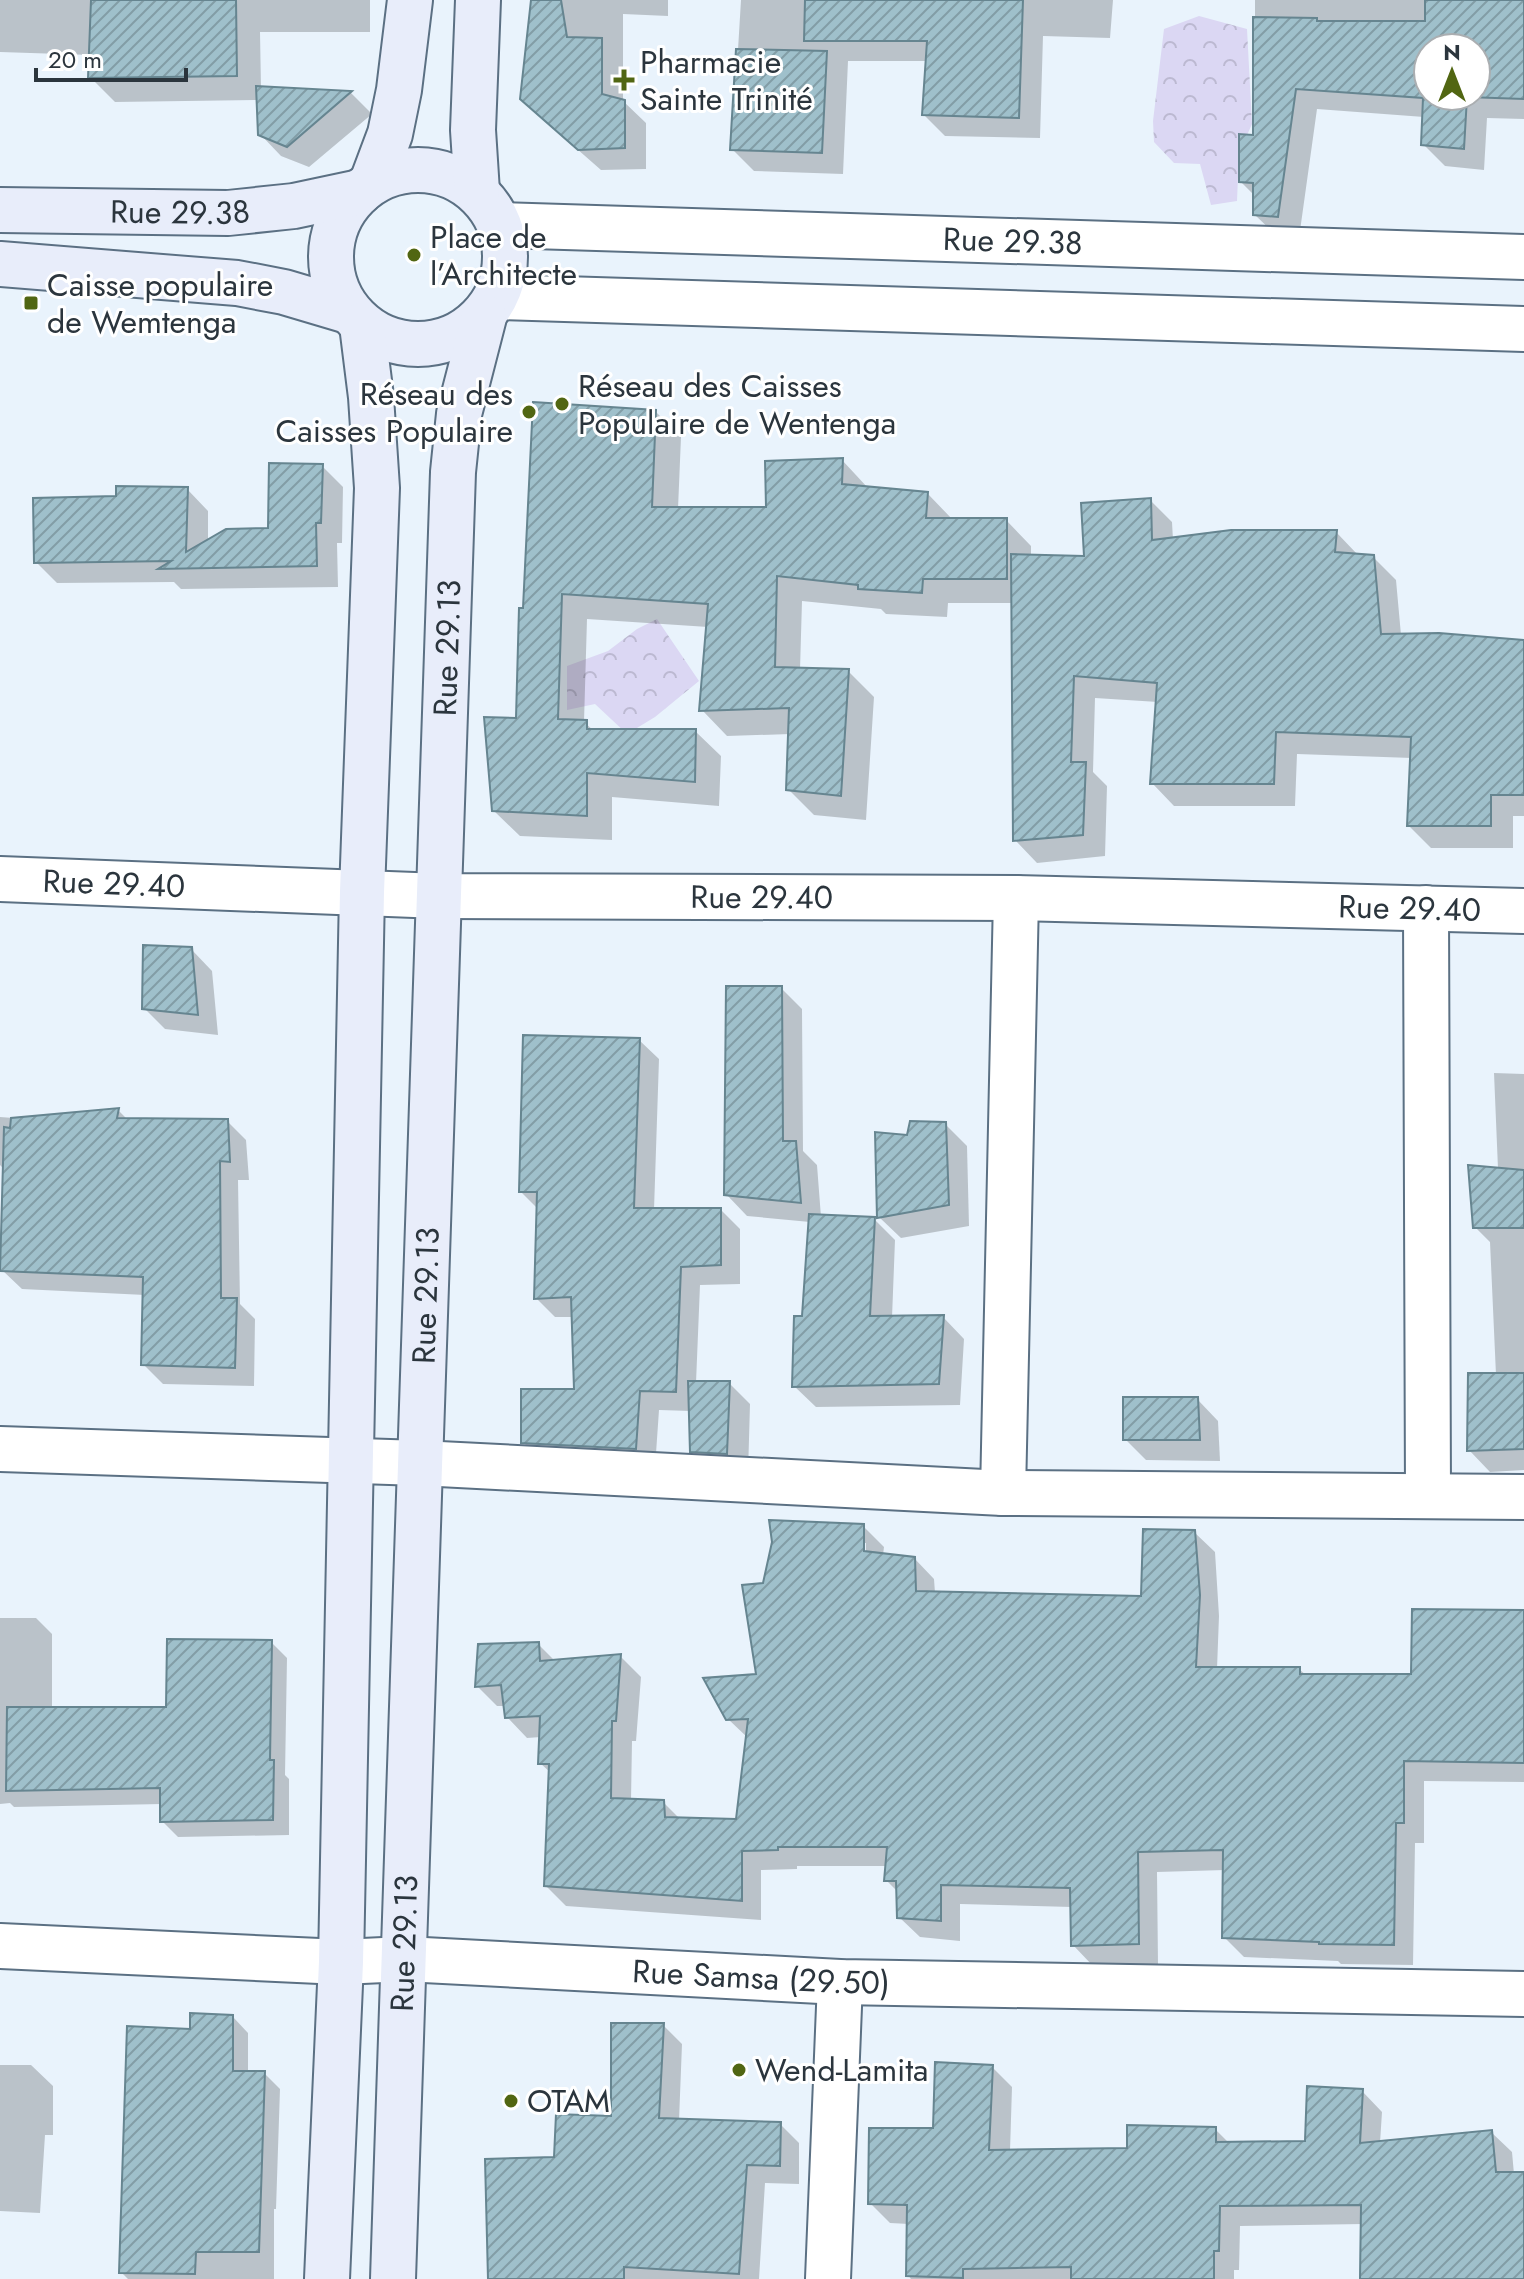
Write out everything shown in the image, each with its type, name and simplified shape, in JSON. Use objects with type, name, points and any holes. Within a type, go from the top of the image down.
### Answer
[{"type":"main road","points":[[410,0],[399,90],[390,134],[366,187],[339,217],[330,249],[334,282],[355,318],[391,341],[424,345],[457,337],[490,307],[507,261],[489,208],[473,130],[478,0]]},
{"type":"main road","points":[[366,187],[398,172],[426,170],[453,177],[489,208]]},
{"type":"main road","name":"Rue 29.38","points":[[0,210],[228,213],[294,206],[366,187]]},
{"type":"main road","name":"Rue 29.38","points":[[0,264],[237,283],[284,292],[355,318]]},
{"type":"main road","name":"Rue 29.13","points":[[393,2279],[453,472],[459,414],[490,307]]},
{"type":"main road","name":"Rue 29.13","points":[[327,2279],[341,1962],[362,892],[377,488],[371,397],[355,318]]},
{"type":"street","name":"Rue 29.38","points":[[489,208],[1524,257]]},
{"type":"street","points":[[490,307],[1524,329]]},
{"type":"street","name":"Rue 29.40","points":[[0,879],[440,896],[1016,898],[1524,911]]},
{"type":"street","points":[[1003,1493],[1016,898]]},
{"type":"street","points":[[1426,908],[1428,1496]]},
{"type":"street","points":[[0,1449],[420,1463],[1003,1493],[1524,1497]]},
{"type":"street","name":"Rue Samsa (29.50)","points":[[0,1946],[341,1962],[405,1959],[840,1982],[1524,1994]]},
{"type":"street","points":[[828,2279],[840,1982]]},
{"type":"green space","points":[[1199,16],[1247,29],[1252,124],[1239,153],[1237,201],[1211,205],[1200,164],[1174,163],[1154,142],[1153,121],[1164,29]]},
{"type":"green space","points":[[657,619],[699,681],[655,717],[627,734],[595,704],[567,710],[567,666],[608,651],[637,629]]},
{"type":"building","points":[[91,0],[236,0],[237,76],[88,78]]},
{"type":"building","points":[[531,0],[561,0],[567,37],[602,38],[602,94],[625,100],[625,148],[578,150],[520,99]]},
{"type":"building","points":[[805,0],[1023,0],[1019,118],[922,115],[927,41],[804,41]]},
{"type":"building","points":[[1425,0],[1524,0],[1524,99],[1492,98],[1492,32],[1412,32],[1412,97],[1296,89],[1278,217],[1253,215],[1253,183],[1239,182],[1239,134],[1253,135],[1253,17],[1317,18],[1317,21],[1425,21]]},
{"type":"building","points":[[736,49],[827,51],[822,153],[730,150]]},
{"type":"building","points":[[256,86],[352,91],[287,147],[258,135]]},
{"type":"building","points":[[1422,112],[1466,112],[1464,149],[1421,145]]},
{"type":"building","points":[[533,402],[656,410],[652,507],[766,507],[765,461],[843,458],[842,484],[928,492],[926,518],[1007,518],[1007,579],[923,579],[922,593],[858,589],[858,585],[777,576],[775,667],[849,669],[841,796],[786,790],[789,708],[699,711],[708,604],[562,594],[558,719],[587,720],[587,729],[696,729],[695,782],[587,773],[587,816],[492,811],[484,717],[516,718],[519,608],[523,608]]},
{"type":"building","points":[[269,463],[323,464],[321,523],[316,523],[317,566],[158,569],[171,561],[34,563],[33,498],[116,496],[116,486],[188,487],[186,552],[226,529],[268,528]]},
{"type":"building","points":[[1151,498],[1152,540],[1231,530],[1337,530],[1335,552],[1374,555],[1381,634],[1439,633],[1524,640],[1524,795],[1491,795],[1491,826],[1407,826],[1411,737],[1276,732],[1274,784],[1150,784],[1157,683],[1074,676],[1071,762],[1086,762],[1083,835],[1013,841],[1011,554],[1084,556],[1081,503]]},
{"type":"building","points":[[143,945],[192,947],[198,1015],[142,1009]]},
{"type":"building","points":[[726,986],[782,986],[783,1141],[796,1141],[801,1203],[724,1195]]},
{"type":"building","points":[[523,1035],[640,1038],[634,1208],[721,1208],[721,1265],[681,1267],[676,1392],[640,1391],[636,1449],[521,1443],[521,1389],[574,1389],[571,1297],[534,1299],[537,1192],[519,1192]]},
{"type":"building","points":[[119,1108],[117,1118],[228,1119],[230,1162],[220,1161],[221,1298],[237,1298],[235,1368],[141,1365],[143,1277],[0,1271],[4,1127],[10,1128],[11,1118]]},
{"type":"building","points":[[910,1121],[946,1122],[949,1205],[877,1218],[875,1132],[907,1135]]},
{"type":"building","points":[[1468,1165],[1524,1170],[1524,1228],[1473,1228]]},
{"type":"building","points":[[809,1214],[875,1217],[870,1316],[944,1315],[939,1384],[792,1387],[794,1316],[802,1316]]},
{"type":"building","points":[[1468,1373],[1524,1373],[1524,1449],[1467,1451]]},
{"type":"building","points":[[688,1381],[730,1381],[727,1454],[690,1452]]},
{"type":"building","points":[[1123,1397],[1198,1397],[1200,1440],[1123,1440]]},
{"type":"building","points":[[769,1520],[864,1524],[864,1551],[915,1557],[916,1591],[1141,1596],[1143,1529],[1195,1530],[1200,1595],[1196,1667],[1300,1667],[1300,1674],[1411,1674],[1412,1609],[1524,1610],[1524,1763],[1404,1761],[1404,1823],[1396,1823],[1394,1945],[1222,1938],[1223,1850],[1138,1852],[1139,1944],[1071,1946],[1070,1888],[941,1885],[941,1921],[897,1918],[896,1881],[884,1881],[887,1847],[778,1847],[778,1850],[742,1851],[742,1901],[544,1886],[549,1764],[538,1764],[540,1716],[505,1718],[501,1685],[475,1687],[478,1644],[539,1642],[540,1661],[621,1654],[616,1721],[612,1721],[611,1798],[664,1800],[665,1817],[736,1819],[748,1719],[726,1720],[703,1678],[756,1674],[742,1585],[763,1583],[772,1542]]},
{"type":"building","points":[[167,1639],[272,1640],[270,1760],[274,1760],[273,1820],[160,1822],[160,1788],[6,1791],[7,1707],[166,1707]]},
{"type":"building","points":[[190,2013],[233,2015],[233,2071],[265,2071],[259,2252],[196,2252],[195,2274],[119,2273],[127,2026],[190,2029]]},
{"type":"building","points":[[611,2023],[664,2023],[659,2118],[781,2122],[780,2166],[747,2165],[739,2274],[624,2267],[624,2279],[488,2279],[485,2159],[554,2157],[556,2114],[611,2116]]},
{"type":"building","points":[[935,2062],[993,2065],[989,2150],[1127,2148],[1127,2125],[1216,2127],[1216,2142],[1305,2141],[1307,2086],[1363,2089],[1360,2143],[1492,2130],[1496,2172],[1524,2172],[1524,2279],[1360,2279],[1361,2205],[1220,2206],[1219,2251],[1214,2251],[1214,2279],[1071,2279],[1071,2267],[963,2269],[963,2278],[906,2276],[907,2205],[868,2204],[869,2128],[933,2128]]},
{"type":"place","name":"Pharmacie Sainte Trinité","points":[[624,80]]},
{"type":"place","name":"Place de l’Architecte","points":[[414,255]]},
{"type":"place","name":"Caisse populaire de Wemtenga","points":[[31,303]]},
{"type":"place","name":"Réseau des Caisses Populaire de Wentenga","points":[[562,404]]},
{"type":"place","name":"Réseau des Caisses Populaire","points":[[529,412]]},
{"type":"place","name":"Wend-Lamita","points":[[739,2070]]},
{"type":"place","name":"OTAM","points":[[511,2101]]}]
